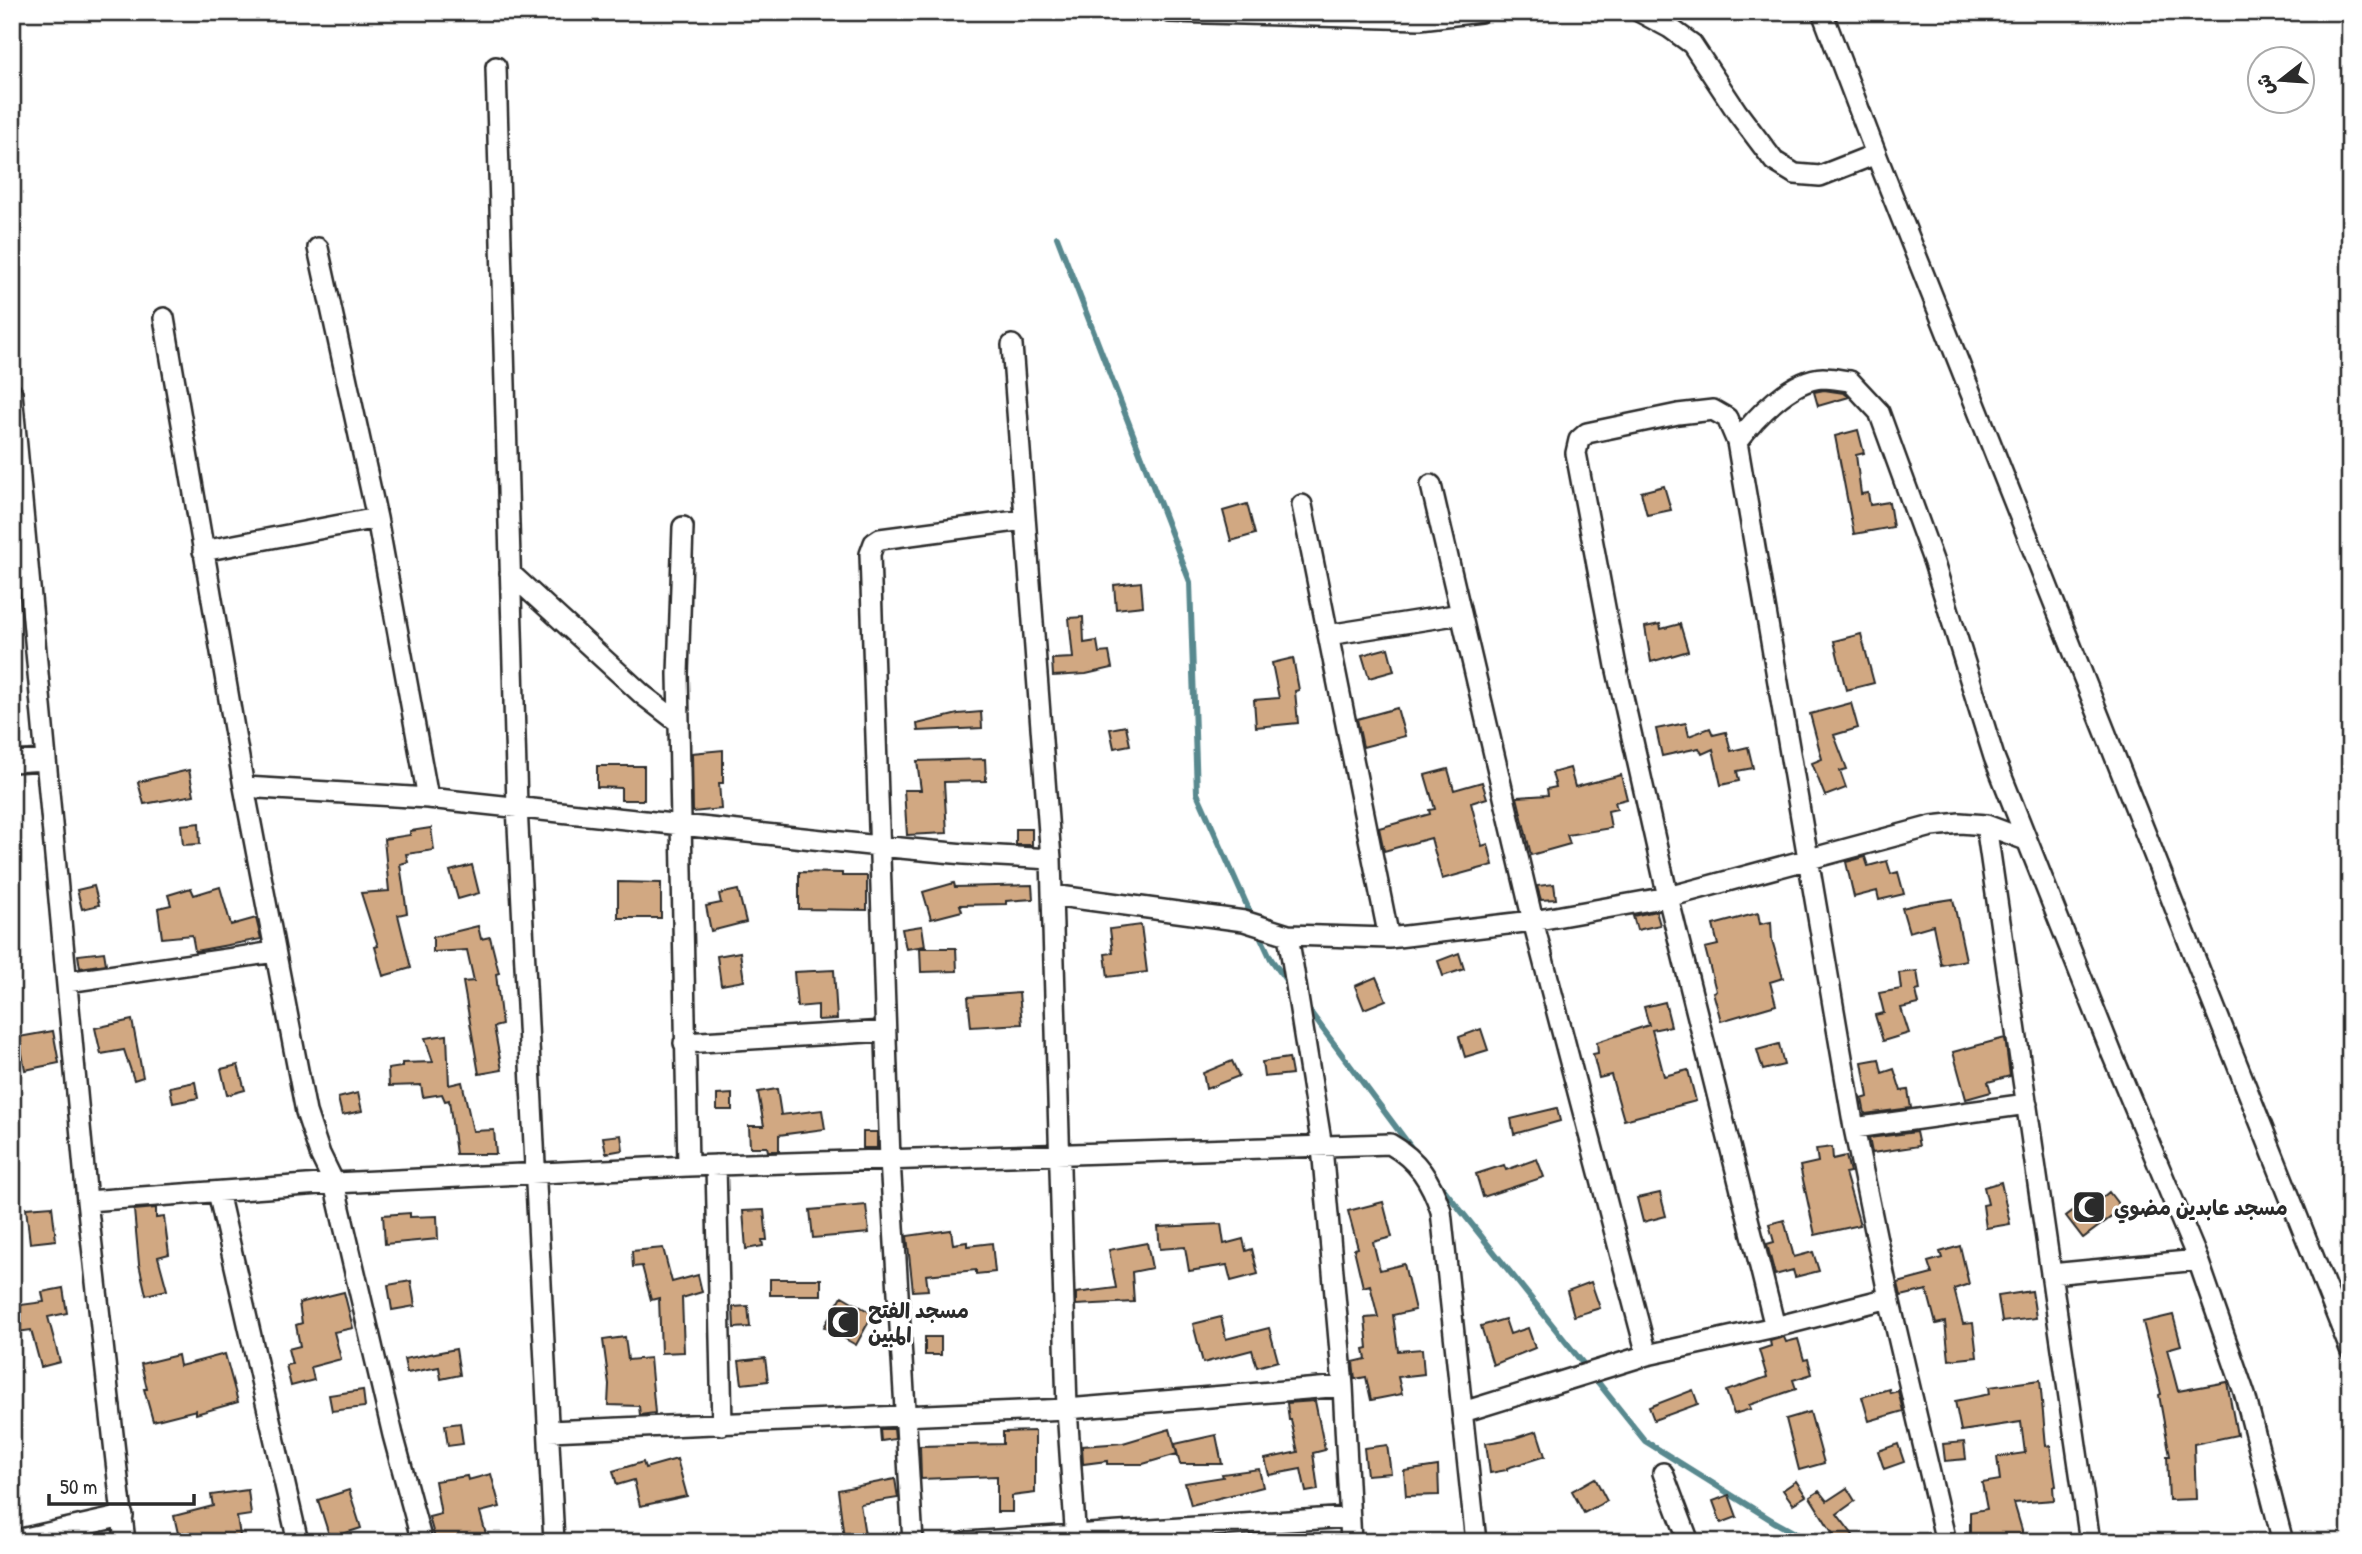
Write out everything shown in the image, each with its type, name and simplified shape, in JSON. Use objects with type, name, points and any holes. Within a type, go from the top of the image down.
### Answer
[{"type":"street","points":[[1170,12],[1420,19],[1480,12]]},
{"type":"street","points":[[1640,12],[1692,44],[1737,112],[1774,161],[1795,174],[1820,176],[1876,154]]},
{"type":"street","points":[[1822,12],[2350,1349]]},
{"type":"street","points":[[496,67],[517,806],[554,1542]]},
{"type":"street","points":[[317,248],[377,518],[428,798]]},
{"type":"street","points":[[164,318],[244,787],[306,1112],[320,1154],[334,1183],[393,1435],[422,1542]]},
{"type":"street","points":[[1012,345],[1051,859],[1067,1409],[1075,1538]]},
{"type":"street","points":[[1737,442],[1751,424],[1786,391],[1821,378],[1850,381],[1879,412],[1934,563],[1994,757],[2198,1260],[2245,1395],[2283,1542]]},
{"type":"street","points":[[12,393],[87,1201],[125,1542]]},
{"type":"street","points":[[1775,1327],[1668,897],[1616,666],[1576,453],[1579,440],[1587,433],[1678,414],[1713,410],[1727,418],[1737,442],[1853,1128],[1946,1542]]},
{"type":"street","points":[[1431,485],[1533,921],[1647,1355]]},
{"type":"street","points":[[1302,505],[1390,938]]},
{"type":"street","points":[[203,551],[377,518]]},
{"type":"street","points":[[913,1542],[890,1160],[870,554],[874,543],[880,539],[1024,520]]},
{"type":"street","points":[[683,527],[678,722],[688,1166]]},
{"type":"street","points":[[510,573],[633,686],[678,722]]},
{"type":"street","points":[[1328,635],[1461,614]]},
{"type":"street","points":[[12,762],[46,760]]},
{"type":"street","points":[[244,787],[428,798],[879,846],[1051,859]]},
{"type":"street","points":[[1052,895],[1244,921],[1288,935],[1390,938],[1533,921],[1668,897],[1931,825],[1986,825],[2026,839]]},
{"type":"street","points":[[1986,825],[2090,1542]]},
{"type":"street","points":[[1288,935],[1322,1147],[1343,1386],[1351,1542]]},
{"type":"street","points":[[66,982],[275,952]]},
{"type":"street","points":[[684,1043],[886,1031]]},
{"type":"street","points":[[1853,1128],[2027,1104]]},
{"type":"street","points":[[87,1201],[334,1183],[688,1166],[1390,1144],[1407,1153],[1419,1166],[1433,1188],[1441,1211],[1476,1542]]},
{"type":"street","points":[[716,1165],[722,1424]]},
{"type":"street","points":[[218,1192],[298,1542]]},
{"type":"street","points":[[2051,1274],[2198,1260]]},
{"type":"street","points":[[1463,1412],[1647,1355],[1775,1327],[1889,1297]]},
{"type":"street","points":[[549,1431],[907,1418],[1067,1409],[1343,1386]]},
{"type":"street","points":[[1663,1473],[1689,1542]]},
{"type":"street","points":[[12,1541],[123,1516]]},
{"type":"street","points":[[967,1542],[1146,1536],[1349,1517]]},
{"type":"building","points":[[1824,390],[1844,393],[1849,397],[1818,406],[1814,392]]},
{"type":"building","points":[[1858,430],[1864,453],[1856,455],[1861,494],[1868,493],[1870,505],[1889,502],[1893,527],[1854,534],[1835,436]]},
{"type":"building","points":[[1664,486],[1671,510],[1647,515],[1641,492]]},
{"type":"building","points":[[1247,504],[1255,534],[1231,541],[1223,511]]},
{"type":"building","points":[[1141,582],[1143,606],[1116,609],[1114,585]]},
{"type":"building","points":[[1083,617],[1084,643],[1097,641],[1099,653],[1109,652],[1112,668],[1086,674],[1053,676],[1052,659],[1073,658],[1069,618]]},
{"type":"building","points":[[1660,624],[1661,629],[1680,624],[1688,651],[1651,662],[1645,627]]},
{"type":"building","points":[[1861,634],[1874,683],[1846,690],[1834,641]]},
{"type":"building","points":[[1388,648],[1394,671],[1369,678],[1362,655]]},
{"type":"building","points":[[1293,658],[1299,690],[1295,691],[1298,723],[1256,727],[1254,700],[1279,698],[1272,663]]},
{"type":"building","points":[[1851,703],[1858,728],[1834,735],[1847,769],[1840,771],[1846,788],[1825,796],[1812,763],[1822,759],[1810,714]]},
{"type":"building","points":[[1397,708],[1405,736],[1363,747],[1357,719]]},
{"type":"building","points":[[981,712],[982,728],[918,731],[917,724],[958,714]]},
{"type":"building","points":[[1686,723],[1689,736],[1710,728],[1713,735],[1726,732],[1731,751],[1748,747],[1753,768],[1737,771],[1739,781],[1721,785],[1713,749],[1702,754],[1699,748],[1662,756],[1656,729]]},
{"type":"building","points":[[1126,726],[1130,745],[1114,748],[1110,729]]},
{"type":"building","points":[[723,750],[723,783],[719,783],[721,809],[693,812],[692,753]]},
{"type":"building","points":[[985,759],[986,781],[944,782],[947,833],[907,835],[904,790],[921,790],[917,761]]},
{"type":"building","points":[[597,766],[644,766],[644,800],[621,800],[621,788],[597,787]]},
{"type":"building","points":[[1570,768],[1575,787],[1621,775],[1627,799],[1615,802],[1617,809],[1608,811],[1611,828],[1567,835],[1570,844],[1531,855],[1517,797],[1548,795],[1547,789],[1556,787],[1552,773]]},
{"type":"building","points":[[1448,769],[1454,790],[1482,782],[1487,798],[1471,803],[1482,846],[1488,844],[1493,865],[1442,879],[1431,838],[1384,851],[1379,828],[1430,814],[1429,810],[1435,809],[1425,775]]},
{"type":"building","points":[[189,770],[194,795],[144,804],[138,782]]},
{"type":"building","points":[[199,823],[200,844],[183,845],[181,825]]},
{"type":"building","points":[[431,828],[434,850],[406,854],[408,862],[400,864],[407,913],[398,915],[411,968],[383,976],[375,947],[378,946],[361,893],[389,891],[384,839]]},
{"type":"building","points":[[1016,829],[1032,829],[1032,845],[1016,845]]},
{"type":"building","points":[[1865,857],[1868,866],[1887,861],[1891,874],[1898,872],[1904,894],[1879,900],[1877,891],[1854,897],[1846,862]]},
{"type":"building","points":[[472,865],[479,893],[458,899],[450,871]]},
{"type":"building","points":[[799,872],[867,876],[867,910],[799,909]]},
{"type":"building","points":[[618,882],[661,883],[661,918],[618,918]]},
{"type":"building","points":[[954,883],[955,887],[1032,885],[1033,899],[1006,901],[1006,904],[960,905],[962,911],[931,919],[923,892]]},
{"type":"building","points":[[1554,884],[1556,899],[1541,900],[1537,886]]},
{"type":"building","points":[[94,886],[99,905],[82,909],[77,890]]},
{"type":"building","points":[[220,887],[231,925],[256,918],[261,939],[195,951],[192,935],[162,938],[158,908],[171,905],[168,895],[191,888],[194,895]]},
{"type":"building","points":[[738,890],[746,922],[711,931],[706,906],[721,903],[719,894]]},
{"type":"building","points":[[1953,899],[1966,960],[1941,965],[1933,925],[1909,932],[1902,908]]},
{"type":"building","points":[[1656,911],[1660,925],[1637,930],[1633,916]]},
{"type":"building","points":[[1758,913],[1760,924],[1771,922],[1772,940],[1783,978],[1770,982],[1776,1005],[1721,1021],[1705,948],[1718,945],[1713,925]]},
{"type":"building","points":[[1141,925],[1147,972],[1108,977],[1105,954],[1113,953],[1110,929]]},
{"type":"building","points":[[478,926],[481,939],[490,937],[499,973],[496,974],[502,1025],[494,1027],[502,1070],[479,1074],[463,982],[474,981],[467,950],[433,952],[433,937]]},
{"type":"building","points":[[922,926],[925,946],[906,949],[902,929]]},
{"type":"building","points":[[920,948],[956,948],[957,971],[921,972]]},
{"type":"building","points":[[104,952],[106,964],[80,968],[78,955]]},
{"type":"building","points":[[740,952],[744,981],[721,985],[717,956]]},
{"type":"building","points":[[1459,953],[1464,969],[1443,976],[1438,961]]},
{"type":"building","points":[[834,970],[837,1019],[818,1020],[818,1005],[797,1007],[794,972]]},
{"type":"building","points":[[1917,971],[1920,990],[1916,991],[1919,1004],[1901,1008],[1909,1033],[1883,1041],[1875,1015],[1884,1013],[1879,993],[1901,989],[1899,973]]},
{"type":"building","points":[[1376,977],[1386,1000],[1364,1009],[1355,986]]},
{"type":"building","points":[[1019,993],[1022,1024],[971,1027],[968,997]]},
{"type":"building","points":[[1665,1002],[1671,1026],[1652,1030],[1664,1076],[1688,1070],[1696,1101],[1624,1120],[1611,1075],[1599,1078],[1593,1054],[1598,1053],[1597,1042],[1649,1025],[1644,1007]]},
{"type":"building","points":[[132,1020],[143,1077],[134,1080],[124,1050],[101,1054],[95,1028]]},
{"type":"building","points":[[1481,1029],[1488,1050],[1465,1057],[1459,1037]]},
{"type":"building","points":[[53,1031],[59,1063],[25,1070],[19,1037]]},
{"type":"building","points":[[447,1035],[449,1085],[462,1082],[473,1131],[494,1130],[496,1154],[456,1154],[449,1100],[445,1101],[442,1094],[423,1097],[421,1085],[389,1086],[388,1069],[402,1067],[402,1063],[433,1062],[425,1038]]},
{"type":"building","points":[[2005,1038],[2010,1076],[1988,1082],[1991,1092],[1966,1099],[1953,1052]]},
{"type":"building","points":[[1779,1044],[1784,1065],[1763,1070],[1757,1050]]},
{"type":"building","points":[[1289,1058],[1292,1074],[1264,1077],[1262,1062]]},
{"type":"building","points":[[1879,1059],[1882,1073],[1894,1069],[1901,1091],[1908,1090],[1911,1108],[1865,1114],[1862,1099],[1868,1097],[1862,1062]]},
{"type":"building","points":[[1232,1061],[1239,1076],[1206,1089],[1203,1073]]},
{"type":"building","points":[[238,1065],[245,1090],[227,1095],[221,1069]]},
{"type":"building","points":[[195,1082],[198,1098],[173,1103],[170,1087]]},
{"type":"building","points":[[777,1089],[781,1115],[822,1110],[825,1129],[779,1135],[779,1151],[768,1151],[767,1147],[750,1147],[749,1126],[764,1126],[758,1092]]},
{"type":"building","points":[[358,1093],[362,1111],[342,1115],[338,1098]]},
{"type":"building","points":[[732,1094],[732,1110],[717,1110],[717,1095]]},
{"type":"building","points":[[1557,1108],[1560,1121],[1514,1134],[1511,1119]]},
{"type":"building","points":[[863,1132],[877,1132],[877,1148],[863,1148]]},
{"type":"building","points":[[1916,1132],[1919,1146],[1872,1153],[1869,1138]]},
{"type":"building","points":[[621,1135],[623,1150],[606,1153],[603,1137]]},
{"type":"building","points":[[1832,1147],[1833,1159],[1846,1156],[1850,1172],[1845,1173],[1860,1225],[1815,1235],[1800,1166],[1818,1162],[1816,1149]]},
{"type":"building","points":[[1537,1159],[1544,1177],[1483,1197],[1476,1174],[1504,1165],[1506,1170]]},
{"type":"building","points":[[2001,1182],[2010,1224],[1986,1228],[1983,1205],[1988,1204],[1984,1187]]},
{"type":"building","points":[[2109,1192],[2122,1209],[2083,1238],[2066,1216],[2092,1196],[2097,1202]]},
{"type":"building","points":[[1660,1193],[1666,1216],[1643,1222],[1637,1198]]},
{"type":"building","points":[[1383,1202],[1392,1237],[1373,1242],[1380,1270],[1404,1264],[1415,1310],[1393,1315],[1398,1351],[1422,1349],[1424,1374],[1398,1377],[1402,1394],[1371,1400],[1366,1377],[1355,1379],[1353,1362],[1366,1359],[1364,1349],[1368,1348],[1365,1318],[1378,1317],[1370,1285],[1363,1287],[1354,1249],[1358,1248],[1348,1211]]},
{"type":"building","points":[[866,1205],[869,1233],[813,1238],[810,1210]]},
{"type":"building","points":[[52,1206],[56,1240],[30,1243],[26,1208]]},
{"type":"building","points":[[156,1208],[156,1218],[164,1217],[169,1254],[158,1257],[167,1290],[146,1295],[139,1264],[134,1210]]},
{"type":"building","points":[[764,1210],[767,1240],[762,1240],[763,1246],[746,1249],[743,1211]]},
{"type":"building","points":[[410,1213],[410,1217],[437,1216],[438,1239],[385,1244],[383,1215]]},
{"type":"building","points":[[1784,1220],[1794,1257],[1813,1252],[1819,1271],[1795,1277],[1793,1270],[1775,1275],[1767,1244],[1774,1242],[1769,1224]]},
{"type":"building","points":[[1221,1224],[1224,1244],[1243,1239],[1246,1251],[1252,1249],[1258,1274],[1231,1281],[1227,1265],[1189,1271],[1185,1247],[1160,1249],[1158,1227]]},
{"type":"building","points":[[951,1230],[953,1244],[967,1242],[967,1246],[992,1243],[995,1272],[976,1274],[976,1270],[926,1275],[928,1290],[913,1291],[907,1236]]},
{"type":"building","points":[[1147,1243],[1152,1268],[1132,1272],[1134,1302],[1076,1305],[1076,1293],[1116,1288],[1109,1250]]},
{"type":"building","points":[[1960,1246],[1969,1284],[1954,1289],[1963,1324],[1973,1323],[1977,1357],[1949,1360],[1945,1322],[1936,1324],[1927,1290],[1901,1296],[1898,1283],[1932,1274],[1928,1262],[1942,1258],[1940,1252]]},
{"type":"building","points":[[663,1248],[672,1282],[698,1275],[702,1292],[682,1298],[684,1352],[661,1353],[659,1298],[651,1300],[642,1266],[633,1267],[632,1251]]},
{"type":"building","points":[[770,1279],[821,1279],[821,1295],[770,1295]]},
{"type":"building","points":[[411,1281],[415,1306],[392,1310],[388,1285]]},
{"type":"building","points":[[1591,1282],[1600,1308],[1574,1316],[1567,1291]]},
{"type":"building","points":[[63,1288],[67,1313],[48,1317],[60,1362],[41,1367],[31,1330],[17,1332],[13,1306],[44,1302],[42,1292]]},
{"type":"building","points":[[2032,1291],[2036,1318],[2002,1322],[1998,1296]]},
{"type":"building","points":[[344,1292],[353,1328],[334,1332],[341,1359],[311,1367],[314,1380],[291,1386],[286,1365],[292,1364],[288,1349],[300,1346],[296,1325],[302,1323],[299,1303]]},
{"type":"building","points":[[842,1296],[873,1314],[856,1345],[824,1327]]},
{"type":"building","points":[[748,1306],[750,1327],[734,1328],[733,1307]]},
{"type":"building","points":[[2173,1315],[2181,1345],[2167,1349],[2178,1391],[2227,1382],[2237,1435],[2194,1444],[2196,1499],[2169,1500],[2167,1456],[2170,1456],[2159,1395],[2161,1394],[2143,1322]]},
{"type":"building","points":[[1221,1317],[1226,1339],[1269,1328],[1278,1361],[1257,1367],[1252,1350],[1203,1363],[1193,1324]]},
{"type":"building","points":[[1505,1319],[1510,1334],[1528,1328],[1535,1348],[1493,1365],[1481,1326]]},
{"type":"building","points":[[625,1337],[628,1360],[650,1358],[655,1413],[640,1415],[639,1406],[608,1405],[609,1384],[603,1340]]},
{"type":"building","points":[[925,1337],[941,1337],[941,1355],[925,1355]]},
{"type":"building","points":[[1784,1337],[1786,1342],[1798,1339],[1804,1360],[1808,1359],[1812,1374],[1793,1380],[1796,1389],[1749,1405],[1751,1409],[1734,1414],[1726,1391],[1767,1377],[1759,1350],[1771,1346],[1770,1341]]},
{"type":"building","points":[[456,1349],[460,1375],[441,1379],[439,1367],[407,1373],[404,1359]]},
{"type":"building","points":[[225,1354],[238,1402],[196,1414],[196,1410],[153,1421],[144,1389],[147,1389],[141,1364],[178,1355],[180,1366]]},
{"type":"building","points":[[765,1358],[768,1381],[742,1384],[739,1361]]},
{"type":"building","points":[[2040,1380],[2046,1446],[2050,1445],[2056,1486],[2053,1487],[2054,1500],[2014,1503],[2022,1530],[2022,1542],[1970,1542],[1970,1512],[1987,1509],[1982,1483],[2000,1480],[1997,1457],[2025,1453],[2021,1422],[1961,1431],[1955,1401],[1990,1394],[1989,1387]]},
{"type":"building","points":[[1889,1389],[1890,1393],[1898,1391],[1903,1411],[1869,1421],[1862,1397]]},
{"type":"building","points":[[363,1390],[365,1407],[332,1411],[329,1395]]},
{"type":"building","points":[[1693,1390],[1698,1404],[1654,1420],[1649,1407]]},
{"type":"building","points":[[1315,1401],[1325,1450],[1313,1453],[1318,1490],[1306,1492],[1301,1469],[1269,1475],[1265,1459],[1298,1452],[1287,1403]]},
{"type":"building","points":[[1810,1412],[1824,1463],[1799,1470],[1786,1419]]},
{"type":"building","points":[[460,1423],[463,1444],[448,1446],[445,1425]]},
{"type":"building","points":[[880,1429],[894,1429],[895,1439],[881,1441]]},
{"type":"building","points":[[1170,1429],[1177,1454],[1143,1464],[1107,1464],[1107,1461],[1083,1464],[1082,1446],[1123,1443]]},
{"type":"building","points":[[1035,1431],[1035,1493],[1012,1496],[1012,1512],[997,1512],[997,1476],[921,1479],[920,1446],[1003,1444],[1003,1432]]},
{"type":"building","points":[[1537,1431],[1545,1456],[1507,1470],[1490,1473],[1486,1443]]},
{"type":"building","points":[[1216,1435],[1222,1464],[1180,1464],[1175,1444]]},
{"type":"building","points":[[1964,1442],[1966,1459],[1945,1461],[1943,1444]]},
{"type":"building","points":[[1898,1444],[1904,1462],[1884,1469],[1878,1451]]},
{"type":"building","points":[[1387,1445],[1391,1473],[1367,1475],[1364,1448]]},
{"type":"building","points":[[677,1459],[687,1496],[640,1506],[634,1480],[617,1485],[613,1471],[643,1462],[645,1468]]},
{"type":"building","points":[[1438,1466],[1439,1495],[1406,1496],[1404,1471]]},
{"type":"building","points":[[1259,1469],[1263,1487],[1191,1505],[1185,1483]]},
{"type":"building","points":[[491,1474],[500,1507],[480,1512],[488,1542],[436,1542],[429,1517],[441,1514],[435,1481],[467,1476],[468,1480]]},
{"type":"building","points":[[1595,1478],[1607,1501],[1584,1513],[1572,1491]]},
{"type":"building","points":[[895,1479],[898,1498],[860,1504],[865,1535],[844,1538],[838,1490]]},
{"type":"building","points":[[1796,1481],[1806,1496],[1793,1504],[1783,1490]]},
{"type":"building","points":[[1847,1488],[1855,1501],[1837,1514],[1853,1535],[1844,1542],[1838,1542],[1810,1497],[1819,1491],[1827,1501]]},
{"type":"building","points":[[248,1490],[251,1515],[237,1517],[241,1542],[218,1542],[217,1535],[192,1542],[180,1542],[174,1516],[213,1506],[211,1495]]},
{"type":"building","points":[[349,1490],[361,1528],[330,1538],[318,1500]]},
{"type":"building","points":[[1729,1495],[1737,1517],[1721,1523],[1713,1501]]},
{"type":"waterway","points":[[1057,237],[1190,582],[1197,793],[1253,919]]},
{"type":"waterway","points":[[1257,929],[1271,959],[1288,983]]},
{"type":"waterway","points":[[1305,1005],[1416,1154]]},
{"type":"waterway","points":[[1438,1182],[1645,1441],[1811,1542]]},
{"type":"place","name":"مسجد عابدين مضوي","points":[[2089,1207]]},
{"type":"place","name":"مسجد الفتح المبين","points":[[843,1322]]}]
